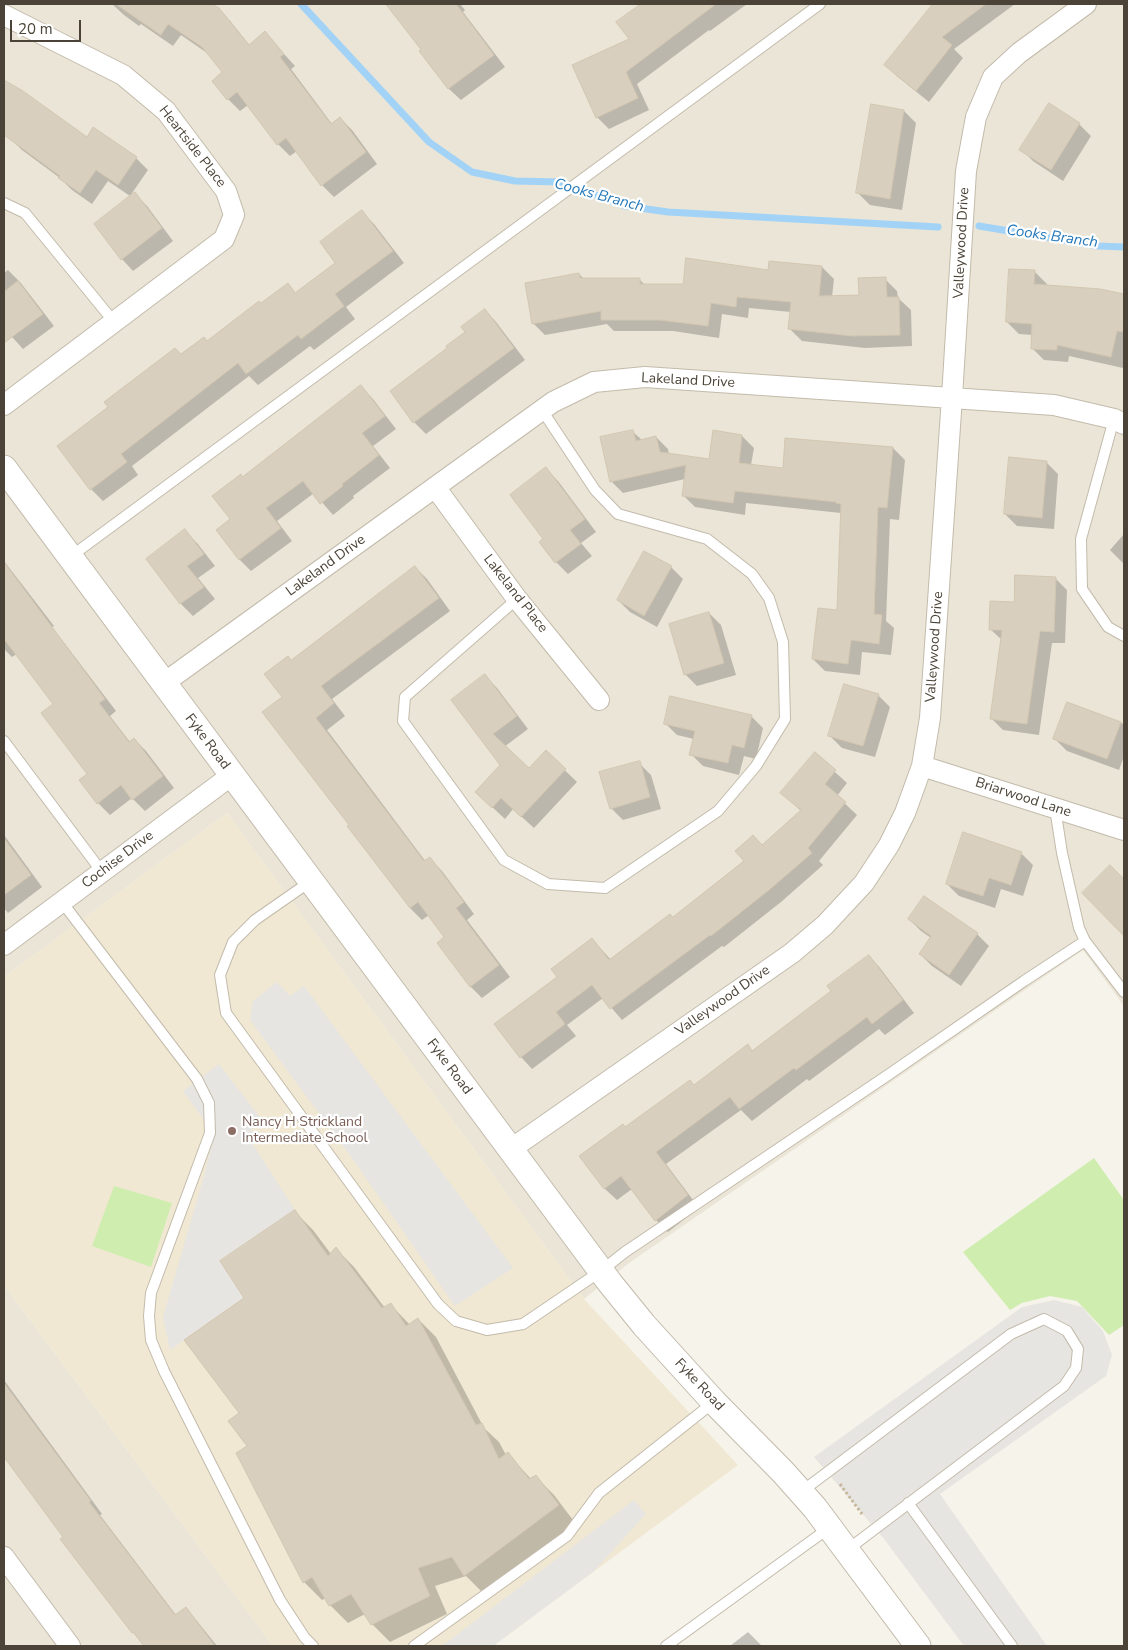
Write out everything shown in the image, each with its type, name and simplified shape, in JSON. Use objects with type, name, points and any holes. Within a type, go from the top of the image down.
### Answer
[{"type":"street","name":"Valleywood Drive","points":[[511,1149],[792,953],[825,925],[864,883],[888,845],[905,813],[922,766],[930,718],[966,171],[976,117],[993,77],[1018,53],[1086,4]]},
{"type":"street","name":"Heartside Place","points":[[4,15],[123,75],[166,111],[226,191],[234,215],[224,239],[4,405]]},
{"type":"street","name":"Lakeland Drive","points":[[164,683],[553,402],[594,382],[645,376],[689,381],[952,397],[1054,405],[1119,422]]},
{"type":"street","name":"Fyke Road","points":[[4,468],[601,1271],[644,1325],[714,1402],[816,1508],[918,1646]]},
{"type":"street","name":"Lakeland Place","points":[[435,487],[517,599],[598,700]]},
{"type":"street","name":"Briarwood Lane","points":[[922,766],[1124,830]]},
{"type":"street","name":"Cochise Drive","points":[[4,945],[232,775]]},
{"type":"street","points":[[4,1556],[70,1646]]},
{"type":"lane","points":[[70,557],[820,4]]},
{"type":"lane","points":[[4,203],[25,213],[114,322]]},
{"type":"lane","points":[[517,599],[405,697],[403,721],[504,860],[548,884],[606,888],[718,812],[756,766],[785,719],[783,642],[770,598],[752,574],[707,539],[618,514],[595,490],[542,410]]},
{"type":"lane","points":[[1119,422],[1081,539],[1082,589],[1108,627],[1124,636]]},
{"type":"lane","points":[[4,741],[102,872]]},
{"type":"lane","points":[[1055,808],[1062,853],[1079,928],[1085,941],[1124,992]]},
{"type":"lane","points":[[311,881],[255,920],[233,942],[220,974],[226,1012],[438,1304],[456,1321],[486,1330],[523,1324],[601,1271],[625,1252],[1085,941]]},
{"type":"lane","points":[[62,902],[197,1079],[209,1103],[210,1133],[151,1294],[149,1316],[151,1340],[164,1371],[280,1600],[313,1646]]},
{"type":"lane","points":[[801,1492],[1011,1334],[1044,1319],[1067,1331],[1078,1349],[1076,1368],[1064,1386],[846,1550]]},
{"type":"lane","points":[[414,1646],[567,1536],[599,1493],[714,1402]]},
{"type":"lane","points":[[908,1503],[1012,1646]]},
{"type":"lane","points":[[666,1646],[830,1528]]},
{"type":"path","points":[[837,1480],[862,1514]]},
{"type":"shaded area","points":[[4,4],[1124,4],[1124,1006],[1083,950],[629,1263],[584,1299],[227,813],[4,977]]},
{"type":"shaded area","name":"Nancy H Strickland Intermediate School","points":[[227,813],[584,1299],[738,1465],[493,1646],[273,1646],[4,1285],[4,977]]},
{"type":"shaded area","points":[[277,982],[290,996],[304,986],[513,1268],[455,1306],[352,1158],[250,1020],[253,1001]]},
{"type":"shaded area","points":[[219,1064],[262,1120],[251,1130],[254,1134],[252,1143],[295,1210],[220,1261],[244,1298],[170,1350],[163,1317],[204,1176],[214,1134],[183,1091]]},
{"type":"shaded area","points":[[4,1285],[273,1646],[4,1646]]},
{"type":"shaded area","points":[[1054,1300],[1082,1307],[1103,1331],[1112,1355],[1106,1376],[940,1494],[1047,1646],[964,1646],[884,1539],[814,1457],[1022,1307]]},
{"type":"shaded area","points":[[634,1500],[646,1514],[593,1572],[493,1646],[442,1646]]},
{"type":"green space","points":[[1094,1158],[1124,1200],[1124,1325],[1109,1335],[1077,1301],[1050,1296],[1022,1303],[1010,1310],[963,1252]]},
{"type":"green space","points":[[114,1186],[172,1203],[151,1267],[92,1246]]},
{"type":"building","points":[[116,4],[212,4],[219,8],[249,45],[265,31],[284,54],[280,57],[331,124],[340,117],[366,152],[321,186],[286,138],[277,145],[237,92],[227,100],[212,81],[222,72],[202,47],[168,24],[161,35]]},
{"type":"building","points":[[386,4],[456,4],[494,55],[448,89]]},
{"type":"building","points":[[641,4],[716,4],[626,72],[638,98],[596,118],[572,65],[629,39],[616,22]]},
{"type":"building","points":[[933,4],[986,4],[942,37],[952,45],[916,91],[884,65]]},
{"type":"building","points":[[4,80],[23,91],[87,137],[93,127],[137,157],[118,185],[96,170],[80,193],[4,135]]},
{"type":"building","points":[[1049,103],[1080,123],[1051,170],[1019,150]]},
{"type":"building","points":[[871,104],[904,110],[890,199],[856,193]]},
{"type":"building","points":[[135,192],[162,228],[121,260],[94,224]]},
{"type":"building","points":[[362,210],[393,251],[335,294],[344,306],[301,339],[298,335],[246,374],[238,363],[121,454],[127,462],[90,490],[57,446],[108,407],[104,402],[175,348],[181,354],[204,337],[207,341],[259,301],[261,303],[288,283],[295,293],[335,263],[320,242]]},
{"type":"building","points":[[686,258],[768,270],[769,261],[822,266],[819,296],[859,295],[858,278],[886,277],[887,297],[899,297],[900,335],[852,336],[788,329],[791,302],[737,297],[736,307],[711,303],[708,326],[660,320],[601,320],[601,311],[532,324],[525,283],[579,273],[580,278],[640,278],[640,284],[683,284]]},
{"type":"building","points":[[1009,269],[1035,270],[1034,284],[1100,289],[1124,294],[1124,332],[1117,331],[1111,357],[1057,345],[1057,350],[1031,349],[1032,324],[1006,322]]},
{"type":"building","points":[[18,281],[43,314],[4,343],[4,292]]},
{"type":"building","points":[[485,309],[514,348],[413,423],[390,391],[447,348],[446,346],[465,332],[461,327]]},
{"type":"building","points":[[361,385],[385,416],[362,433],[379,455],[320,504],[303,481],[266,508],[281,528],[239,560],[216,530],[230,519],[212,496],[241,474],[242,477]]},
{"type":"building","points":[[633,430],[636,441],[656,436],[660,452],[709,459],[713,430],[742,435],[739,463],[783,468],[785,438],[893,447],[887,508],[878,507],[874,614],[882,615],[879,644],[851,640],[848,664],[812,659],[818,608],[837,610],[841,504],[735,491],[733,503],[682,496],[686,465],[610,482],[600,437]]},
{"type":"building","points":[[1009,457],[1047,461],[1042,518],[1004,514]]},
{"type":"building","points":[[546,467],[585,519],[570,530],[581,544],[555,563],[539,542],[543,539],[510,495]]},
{"type":"building","points":[[185,529],[204,554],[187,566],[204,587],[180,604],[146,559]]},
{"type":"building","points":[[644,551],[672,566],[644,616],[617,600]]},
{"type":"building","points":[[4,562],[105,699],[99,703],[129,742],[134,738],[163,776],[132,800],[121,785],[97,804],[79,780],[87,774],[41,713],[53,704],[4,639]]},
{"type":"building","points":[[415,566],[439,598],[321,686],[334,703],[316,718],[424,861],[430,857],[464,902],[456,908],[499,965],[470,987],[437,943],[444,937],[418,902],[410,908],[262,712],[282,697],[264,674],[288,656],[291,660]]},
{"type":"building","points":[[1015,575],[1056,577],[1054,632],[1040,631],[1027,724],[990,719],[1002,630],[989,630],[990,601],[1014,602]]},
{"type":"building","points":[[709,612],[724,663],[684,675],[669,624]]},
{"type":"building","points":[[485,674],[517,716],[493,734],[529,768],[546,750],[566,769],[521,817],[501,798],[492,808],[475,792],[500,765],[451,700]]},
{"type":"building","points":[[844,684],[879,694],[863,746],[828,736]]},
{"type":"building","points":[[670,696],[752,715],[744,748],[732,745],[728,763],[689,755],[695,731],[664,724]]},
{"type":"building","points":[[1067,702],[1121,722],[1107,759],[1053,739]]},
{"type":"building","points":[[815,752],[836,770],[825,784],[846,802],[808,848],[812,853],[711,936],[610,1009],[592,985],[556,1012],[565,1024],[520,1058],[494,1024],[557,977],[551,969],[592,938],[609,960],[670,914],[673,917],[744,861],[735,851],[753,835],[762,845],[801,810],[780,793]]},
{"type":"building","points":[[640,761],[650,797],[610,809],[599,772]]},
{"type":"building","points":[[963,832],[1022,852],[1011,885],[989,878],[983,896],[946,884]]},
{"type":"building","points":[[4,838],[31,875],[4,895]]},
{"type":"building","points":[[1110,865],[1124,879],[1124,936],[1082,893]]},
{"type":"building","points":[[924,896],[978,933],[949,975],[919,954],[931,936],[908,919]]},
{"type":"building","points":[[869,955],[903,1000],[872,1024],[867,1017],[796,1070],[794,1068],[739,1109],[730,1097],[656,1152],[688,1195],[655,1221],[621,1176],[604,1189],[579,1156],[623,1124],[625,1127],[690,1080],[694,1085],[748,1044],[752,1051],[831,991],[827,986]]},
{"type":"building","points":[[295,1210],[328,1256],[336,1247],[382,1308],[391,1303],[406,1326],[418,1318],[476,1425],[482,1423],[499,1459],[508,1452],[529,1479],[536,1475],[559,1505],[464,1576],[452,1557],[418,1568],[430,1596],[371,1625],[351,1594],[329,1606],[312,1577],[303,1583],[236,1453],[247,1446],[228,1421],[239,1413],[184,1340],[244,1298],[220,1261]]},
{"type":"building","points":[[4,1383],[91,1501],[89,1502],[175,1615],[186,1607],[215,1646],[144,1646],[132,1633],[60,1539],[63,1537],[4,1457]]},
{"type":"waterway","name":"Cooks Branch","points":[[301,4],[429,142],[472,172],[515,181],[560,182],[625,206],[668,212],[938,227]]},
{"type":"waterway","name":"Cooks Branch","points":[[979,226],[1098,246],[1124,247]]},
{"type":"place","name":"Nancy H Strickland Intermediate School","points":[[232,1131]]}]
